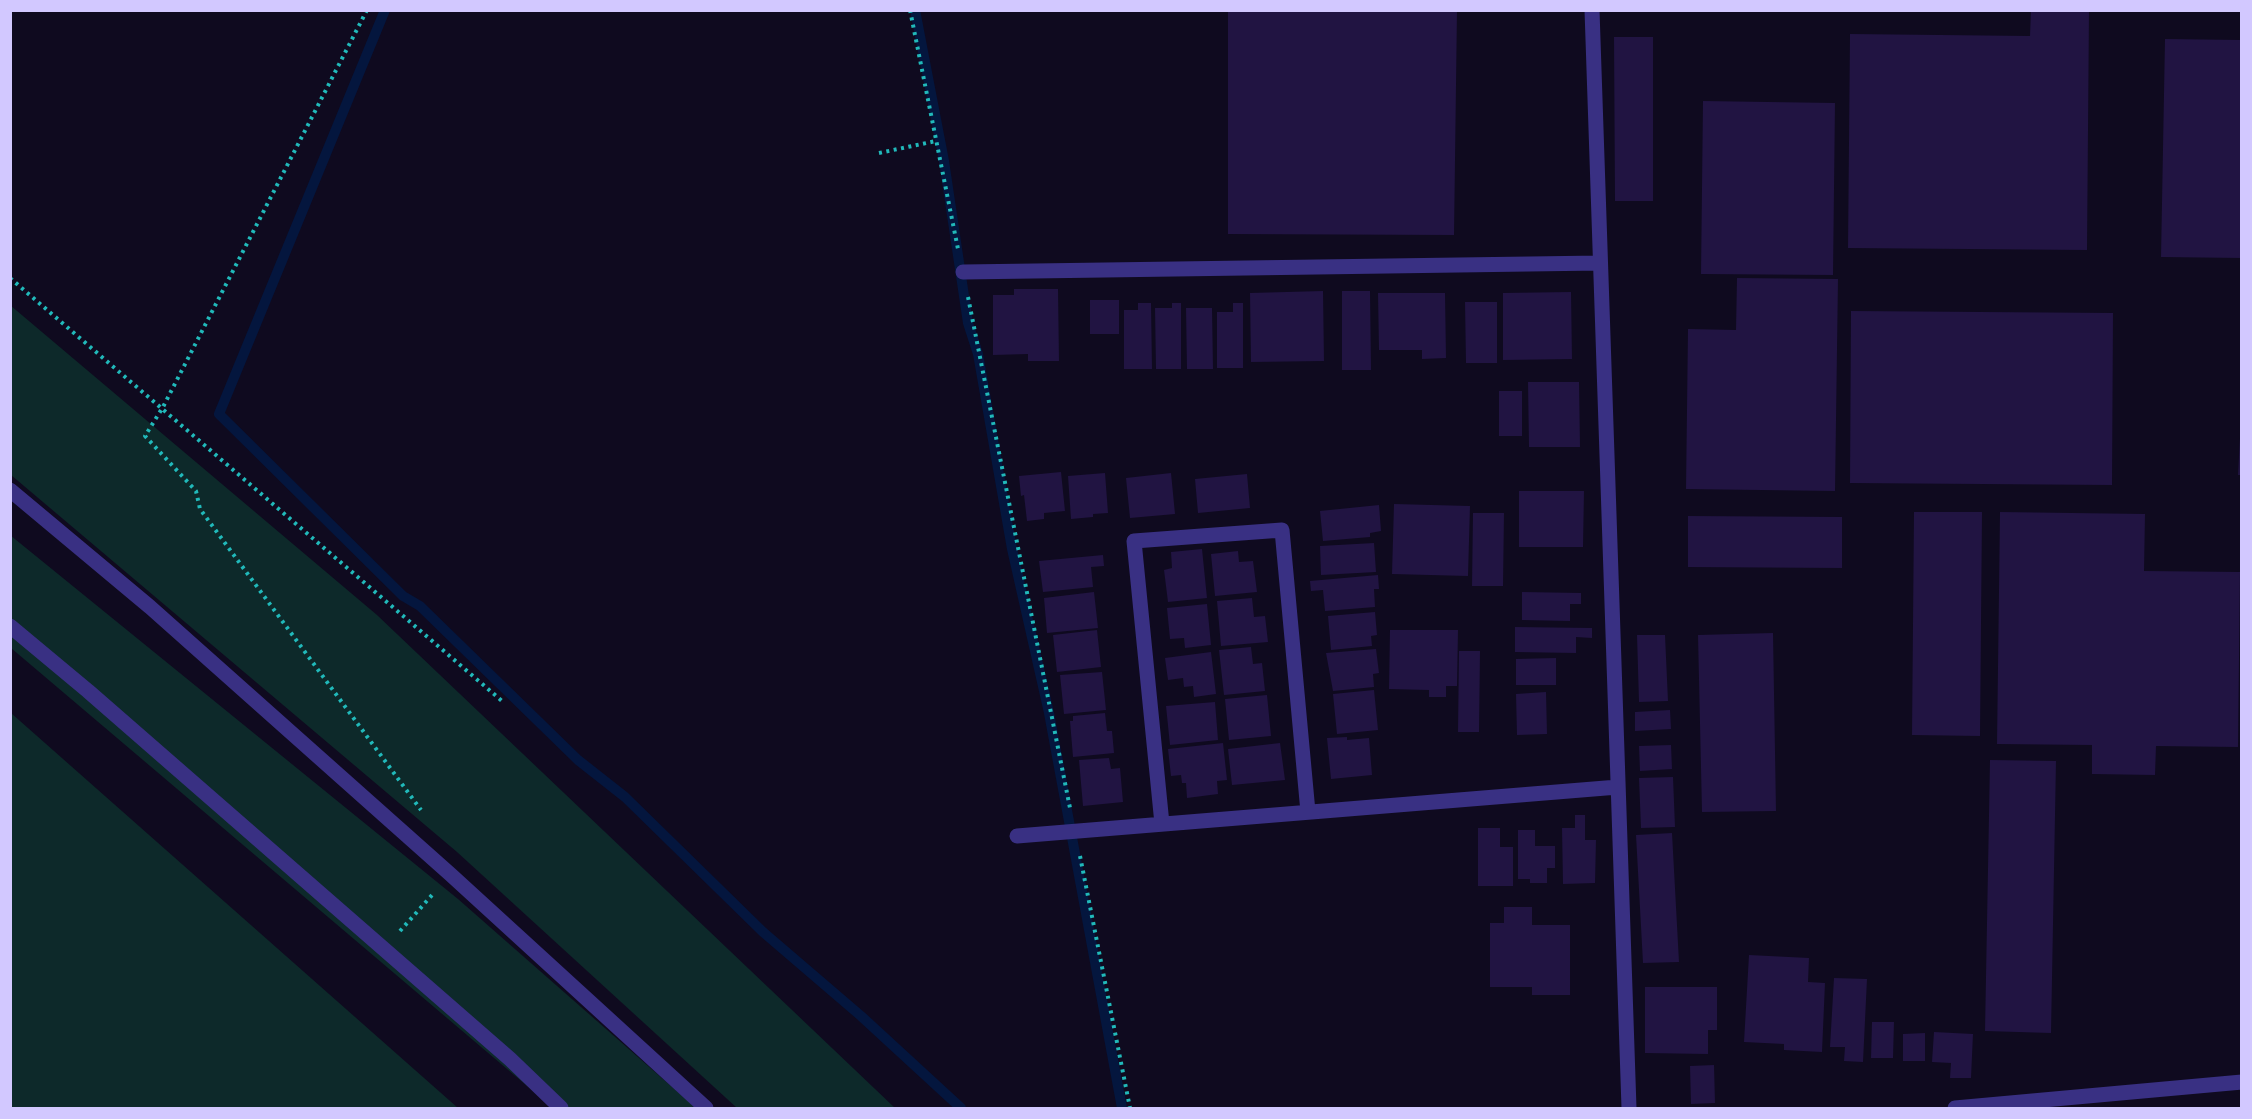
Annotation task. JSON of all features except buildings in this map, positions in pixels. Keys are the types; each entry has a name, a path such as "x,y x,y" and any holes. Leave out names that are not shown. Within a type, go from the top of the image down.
{"street":[{"path":"1592,10 1629,1108"},
{"path":"963,272 1600,263"},
{"path":"10,490 150,607 450,874 706,1108"},
{"path":"1162,824 1134,541 1282,530 1308,812"},
{"path":"10,626 88,691 510,1059 561,1108"},
{"path":"1017,836 1618,787"},
{"path":"1955,1108 2241,1082"}],"path":[{"path":"367,10 163,407 145,436 195,491 200,509 424,814"},
{"path":"910,10 1130,1108"},
{"path":"879,153 936,141"},
{"path":"10,278 163,407 502,701"},
{"path":"384,949 450,874"}],"green space":[{"path":"10,305 377,615 895,1108 737,1108 457,852 11,475"},
{"path":"10,535 458,899 696,1108 553,1108 11,648"},
{"path":"11,713 458,1108 11,1108"}],"waterway":[{"path":"385,10 219,414 403,596 420,606 578,760 625,797 763,932 861,1016 961,1108"},
{"path":"915,10 944,161 968,323 978,354 1012,549 1049,713 1122,1108"}]}
